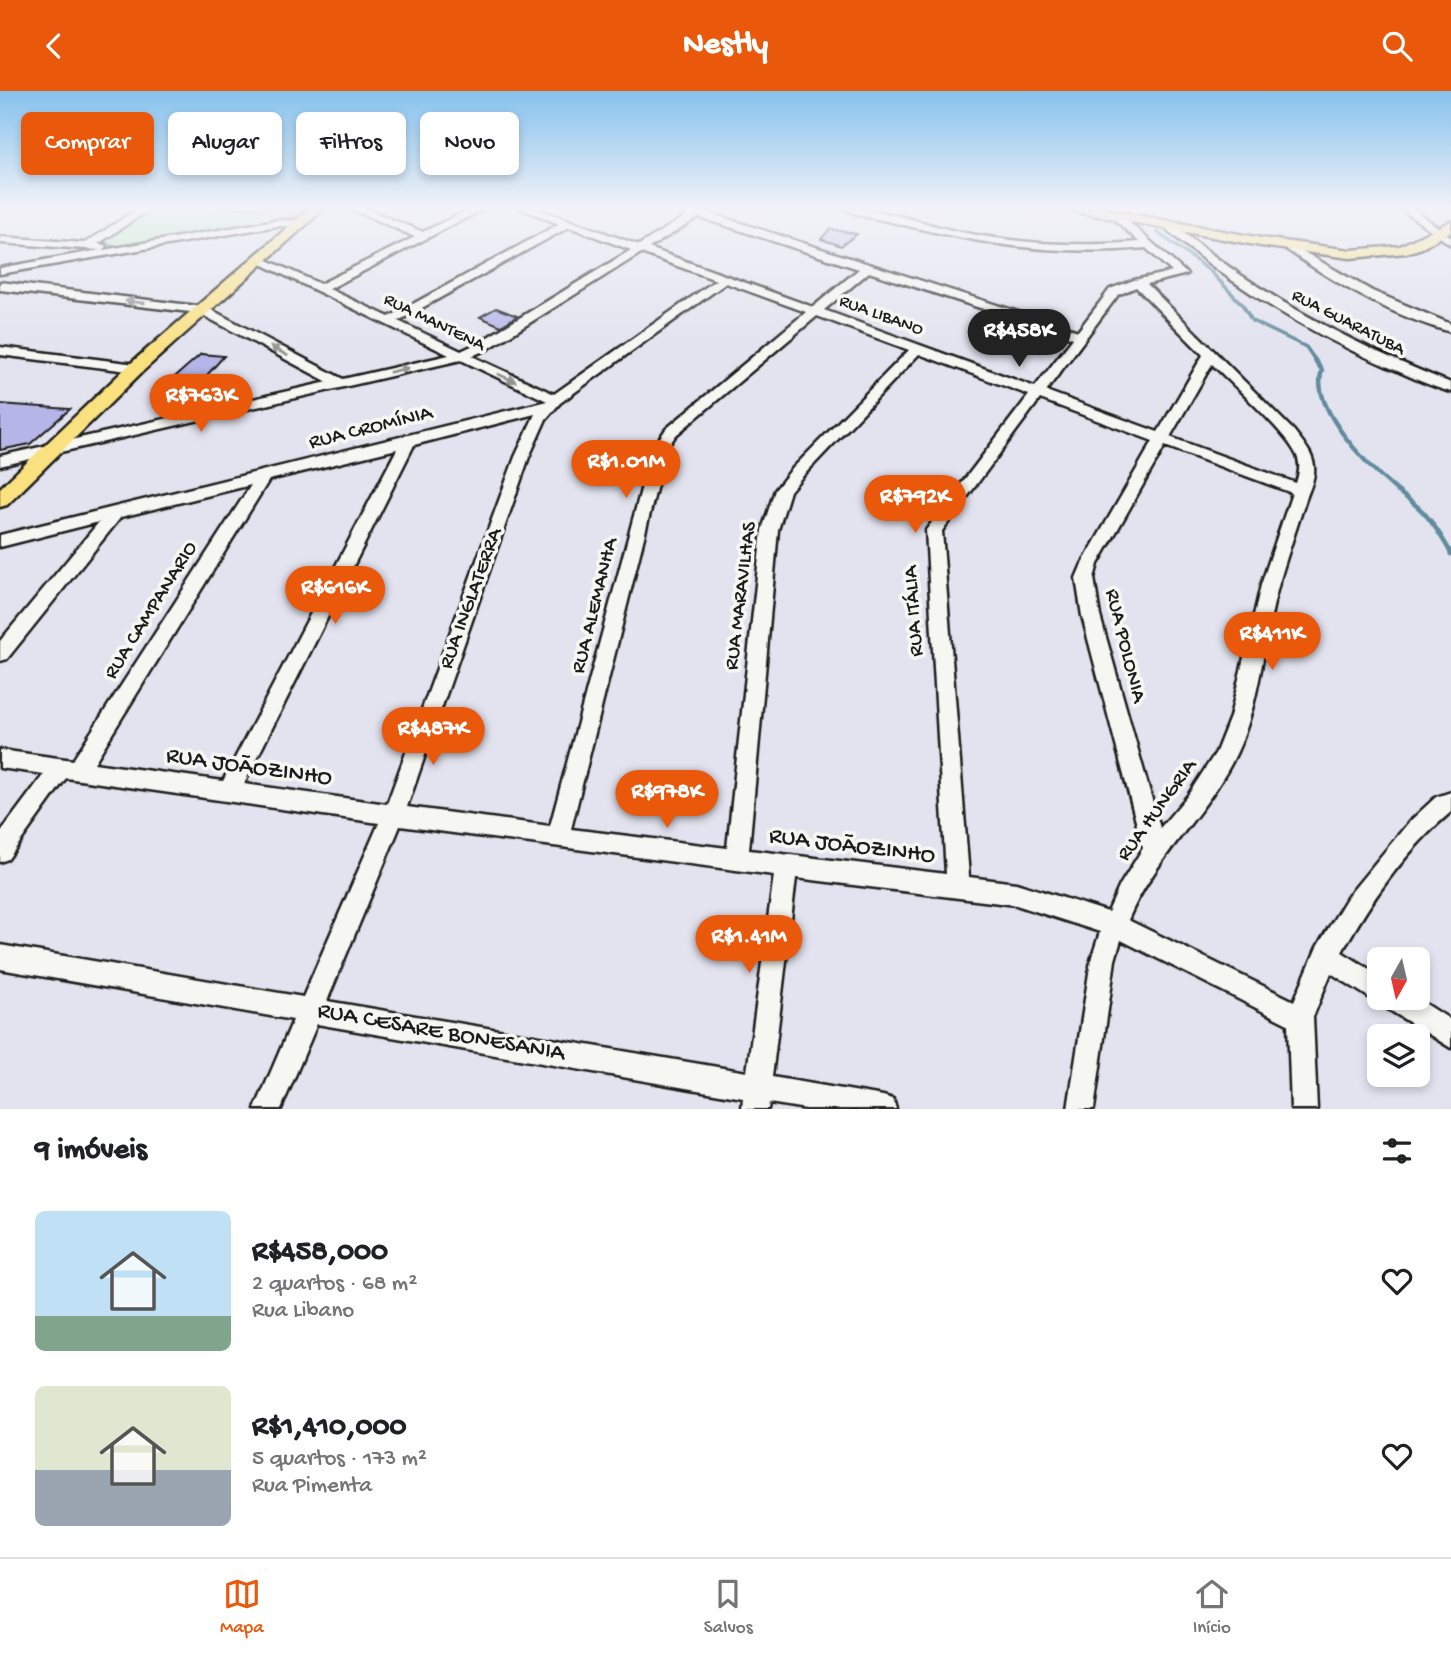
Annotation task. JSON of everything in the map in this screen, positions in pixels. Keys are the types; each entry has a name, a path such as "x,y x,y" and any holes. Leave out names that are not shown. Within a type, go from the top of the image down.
{"main road":[{"path":"0,501 136,368 263,256"}],"street":[{"path":"0,271 93,256"},
{"path":"319,289 385,256"},
{"path":"388,322 509,256"},
{"path":"0,461 458,357 483,346 630,256"},
{"name":"RUA LIBANO","path":"658,256 1303,491"},
{"path":"831,256 1082,337"},
{"path":"1138,282 1181,273 1160,256"},
{"name":"RUA GUARATUBA","path":"1206,256 1243,285 1318,331 1451,389"},
{"path":"1302,256 1378,300 1451,328"},
{"name":"RUA MANTENA","path":"258,260 552,404"},
{"name":"RUA ALEMANHA","path":"558,838 659,449 671,432 867,268"},
{"name":"RUA INGLATERRA","path":"268,1109 393,815 532,432 552,404 723,280"},
{"name":"RUA ITÁLIA","path":"958,886 934,530 1114,292 1138,282"},
{"name":"RUA HUNGRIA","path":"1081,1109 1103,960 1114,925 1128,893 1155,850 1196,802 1224,757 1240,717 1270,585 1303,491 1307,472 1306,456 1289,434 1138,282"},
{"path":"0,286 202,310 340,383"},
{"name":"RUA MARAVILHAS","path":"737,860 770,530 778,502 796,474 917,349"},
{"path":"0,351 136,368"},
{"name":"RUA POLONIA","path":"1155,850 1091,616 1085,578 1102,541 1210,355"},
{"name":"RUA CROMÍNIA","path":"0,541 552,404"},
{"path":"228,793 408,441"},
{"path":"0,461 34,469"},
{"name":"RUA CAMPANARIO","path":"0,851 70,769 264,477"},
{"path":"0,654 115,514"},
{"name":"RUA JOÃOZINHO","path":"0,759 558,838 958,886 1049,901 1114,925 1300,1017"},
{"path":"1304,1109 1300,1017 1326,956 1356,904 1382,871 1416,829 1451,801"},
{"path":"757,1099 786,867"},
{"path":"1326,956 1367,982"},
{"name":"RUA CESARE BONESANIA","path":"0,957 310,1010 757,1099 883,1109"},
{"path":"1412,1010 1451,1035"}],"building":[{"path":"496,308 517,316 501,326 480,317"},
{"path":"201,354 224,356 185,400 152,397"},
{"path":"0,404 70,409 30,444 0,450"}],"waterway":[{"path":"1189,256 1210,271 1242,304 1252,321 1306,347 1315,360"},
{"path":"1314,359 1322,370 1320,385 1324,401 1344,435 1384,479 1424,513 1450,552"}]}
